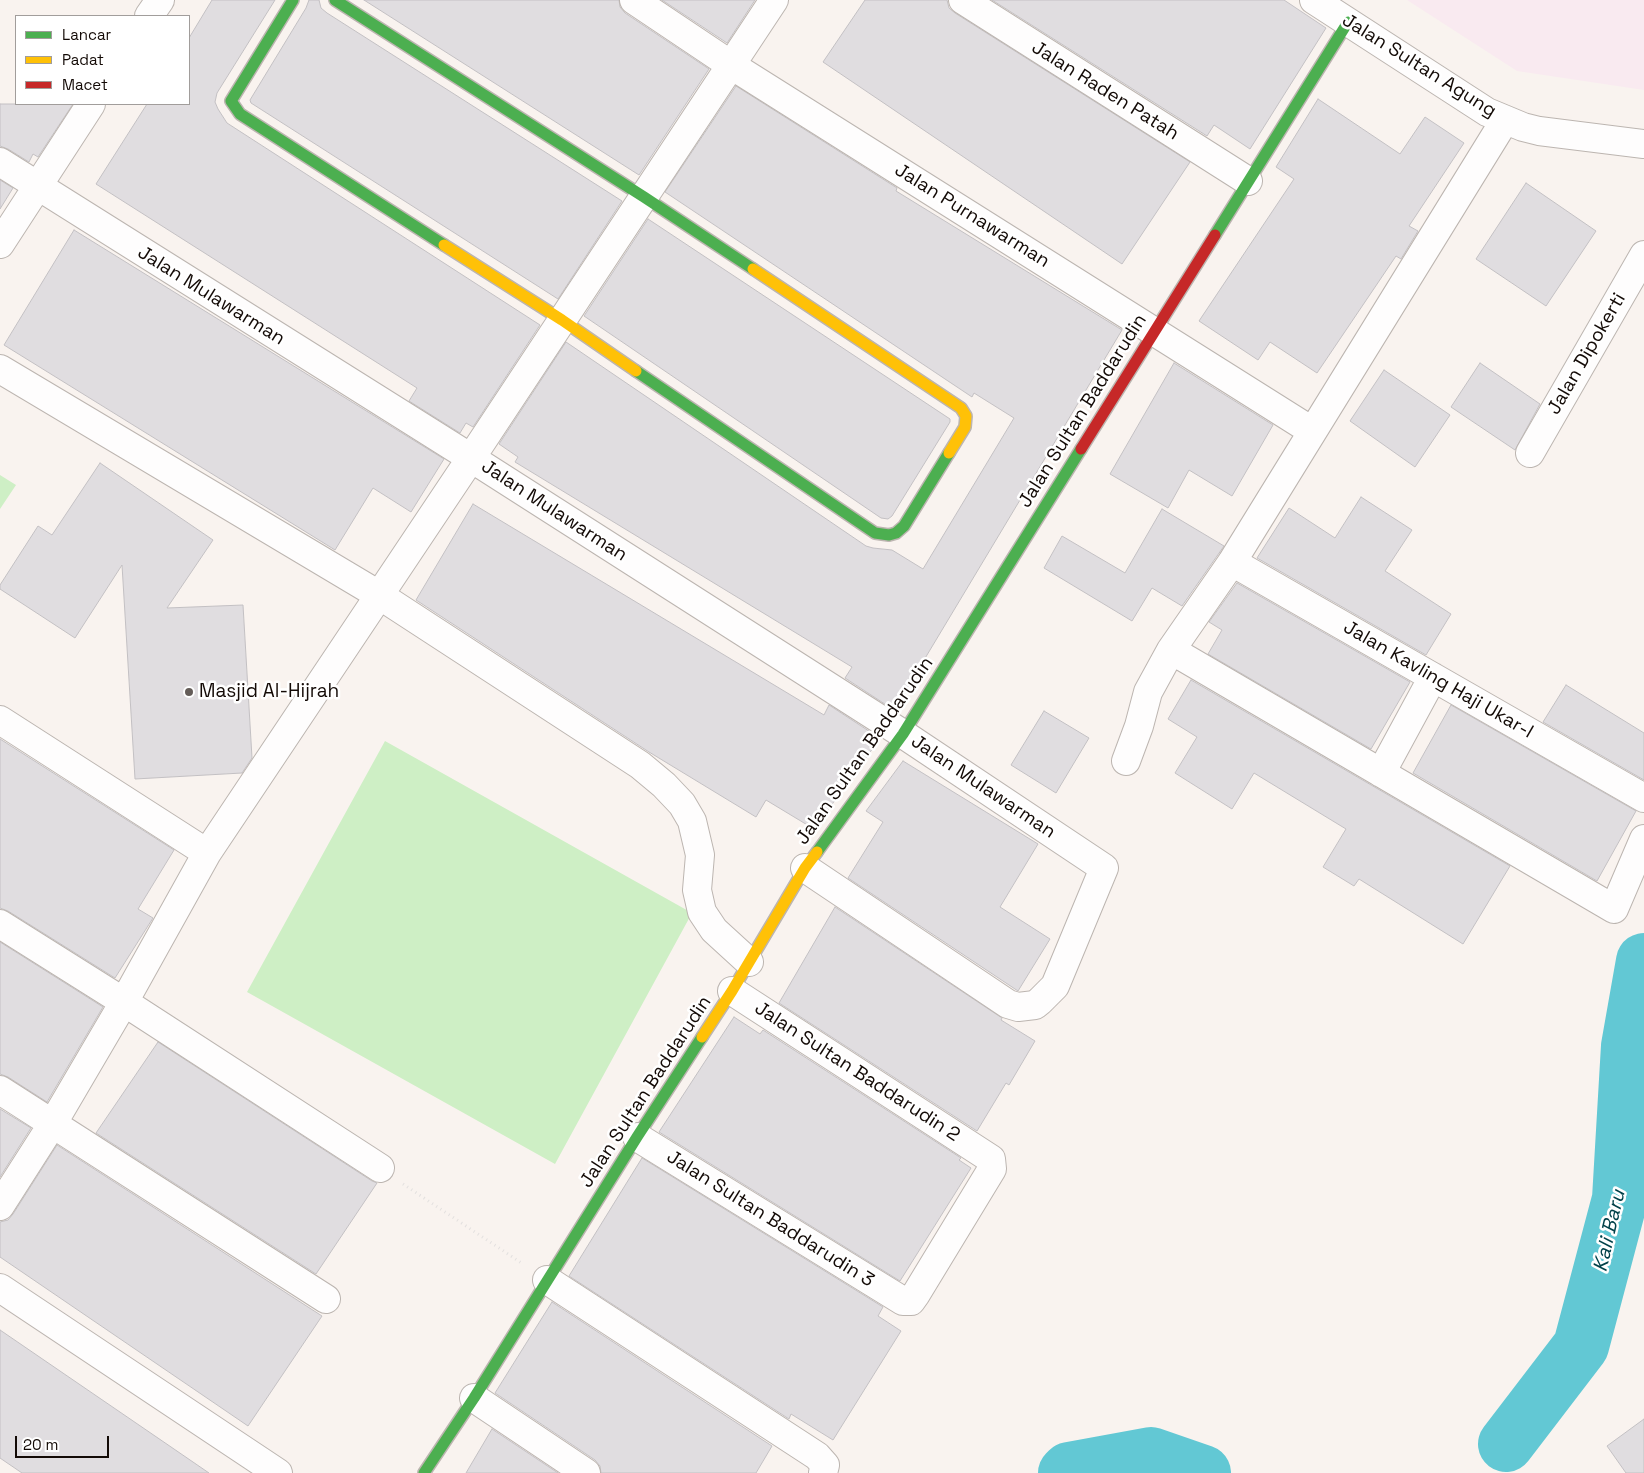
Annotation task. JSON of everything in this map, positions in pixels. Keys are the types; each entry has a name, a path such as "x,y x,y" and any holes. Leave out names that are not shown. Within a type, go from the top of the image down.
{"street":[{"path":"150,15 160,0"},
{"path":"293,0 231,101 240,114 562,320 874,533 889,535 896,533 904,526 966,427 966,416 962,408 644,197 335,0"},
{"name":"Jalan Purnawarman","path":"634,0 732,65 1312,431"},
{"path":"0,1206 53,1123 124,1002 206,853 471,458 774,0"},
{"name":"Jalan Raden Patah","path":"963,0 1248,181"},
{"name":"Jalan Sultan Agung","path":"1314,0 1476,105 1505,120 1539,131 1644,144"},
{"name":"Jalan Sultan Baddarudin","path":"424,1473 474,1398 547,1280 732,991 805,868 903,734 1348,22"},
{"path":"0,244 91,105"},
{"path":"1126,761 1139,726 1148,692 1171,650 1232,562 1505,120"},
{"name":"Jalan Mulawarman","path":"0,162 471,458 903,734 1104,868 1055,986 1035,1005 1018,1007 1008,1004 805,868"},
{"name":"Jalan Dipokerti","path":"1530,453 1644,255"},
{"path":"0,369 379,595 640,765 664,785 682,804 692,821 700,855 697,890 702,912 714,930 749,962"},
{"name":"Jalan Kavling Haji Ukar-I","path":"1232,562 1644,798"},
{"path":"1171,650 1614,909 1644,839"},
{"path":"1381,773 1433,677"},
{"path":"0,720 206,853"},
{"path":"0,924 380,1168"},
{"name":"Jalan Sultan Baddarudin 2","path":"732,991 991,1159 992,1169 916,1294 911,1301 903,1301"},
{"path":"0,1090 326,1299"},
{"name":"Jalan Sultan Baddarudin 3","path":"638,1137 903,1301"},
{"path":"547,1280 817,1456 825,1465 823,1473"},
{"path":"0,1288 278,1473"},
{"path":"474,1398 586,1473"}],"path":[{"path":"380,1168 547,1280"}],"shaded area":[{"path":"1407,0 1644,0 1644,90 1517,71"}],"green space":[{"path":"0,475 16,485 0,509"},
{"path":"385,741 692,913 555,1164 247,992"}],"building":[{"path":"212,0 275,0 217,93 215,102 227,123 540,325 473,427 466,423 460,433 409,401 417,388 96,184 146,105 190,105 190,36"},
{"path":"309,0 319,0 321,8 327,13 622,201 558,299 251,103 250,100"},
{"path":"364,0 619,0 620,7 625,13 709,69 639,175"},
{"path":"662,0 755,0 727,43"},
{"path":"865,0 947,0 949,8 955,13 1190,162 1122,264 823,62"},
{"path":"992,0 1284,0 1326,28 1250,149 1214,125 1207,136"},
{"path":"736,86 897,188 896,191 1122,330 894,710 845,678 852,667 515,462 518,457 499,444 566,342 866,546 892,550 923,569 1014,418 974,393 972,397 665,192"},
{"path":"1318,99 1400,154 1425,117 1464,143 1409,226 1418,231 1401,259 1396,256 1317,373 1270,342 1258,360 1199,321 1294,179 1276,167"},
{"path":"0,104 72,105 38,157 33,154 29,162 0,146"},
{"path":"0,180 13,188 0,209"},
{"path":"1526,183 1596,231 1546,306 1476,259"},
{"path":"648,219 950,419 950,422 892,516 888,519 881,518 584,316"},
{"path":"74,230 444,459 411,512 373,488 335,550 4,345"},
{"path":"1174,363 1273,425 1232,496 1189,470 1168,508 1110,474"},
{"path":"1480,363 1540,404 1515,450 1451,407"},
{"path":"1384,370 1450,415 1415,467 1350,421"},
{"path":"100,463 213,540 167,608 243,605 252,758 242,773 135,779 122,565 75,638 0,589 0,585 38,526 52,535"},
{"path":"1361,497 1412,530 1385,571 1451,614 1426,655 1257,558 1289,508 1335,538"},
{"path":"473,504 824,715 829,705 878,737 874,743 876,744 814,829 766,800 756,817 649,752 416,600"},
{"path":"1162,509 1224,546 1182,606 1152,588 1132,621 1044,568 1062,536 1125,573"},
{"path":"1237,583 1410,682 1371,749 1208,654 1222,630 1209,622"},
{"path":"1191,680 1510,866 1463,944 1359,879 1354,886 1323,867 1346,829 1254,773 1232,809 1175,773 1197,737 1168,719"},
{"path":"1566,685 1644,733 1644,780 1543,722"},
{"path":"1451,705 1636,811 1597,881 1413,773"},
{"path":"1044,711 1089,738 1056,793 1011,765"},
{"path":"0,739 174,850 138,909 153,918 115,978 8,911 0,908"},
{"path":"903,761 1038,844 1000,907 1050,939 1018,991 848,878 883,822 866,811"},
{"path":"835,907 1035,1041 1009,1085 1006,1083 977,1131 779,1003"},
{"path":"0,942 103,1007 47,1102 8,1077 0,1074"},
{"path":"734,1017 760,1034 763,1030 961,1158 959,1160 971,1168 900,1281 659,1132"},
{"path":"158,1042 377,1183 316,1274 96,1133"},
{"path":"0,1109 31,1128 0,1177"},
{"path":"57,1145 322,1316 248,1426 0,1257 0,1222 8,1220 13,1214"},
{"path":"642,1158 883,1307 878,1316 901,1331 833,1440 791,1414 789,1419 569,1276"},
{"path":"552,1302 772,1446 756,1473 601,1473 600,1466 595,1460 495,1393"},
{"path":"0,1330 209,1473 22,1473 0,1458"},
{"path":"1644,1419 1644,1473 1626,1473 1607,1446"},
{"path":"492,1429 558,1473 466,1473"}],"waterway":[{"name":"Kali Baru","path":"1506,1444 1581,1346 1620,1199 1629,1046 1644,961"},
{"name":"Kali Baru","path":"1066,1473 1069,1470 1151,1455 1203,1473"}],"traffic: fast":[{"path":"293,0 231,101 240,114 444,245"},
{"path":"335,0 644,197 753,269"},
{"path":"1215,235 1348,22"},
{"path":"636,371 875,533 889,535 896,533 904,526 949,453"},
{"path":"817,852 903,734 1081,449"},
{"path":"424,1473 474,1398 637,1137 702,1037"}],"traffic: slow":[{"path":"444,245 562,320 636,371"},
{"path":"753,269 961,408 966,416 965,427 949,453"},
{"path":"702,1037 732,991 805,868 817,852"}],"traffic: jam":[{"path":"1081,449 1215,235"}],"place":[{"name":"Masjid Al-Hijrah","path":"189,692"}]}
